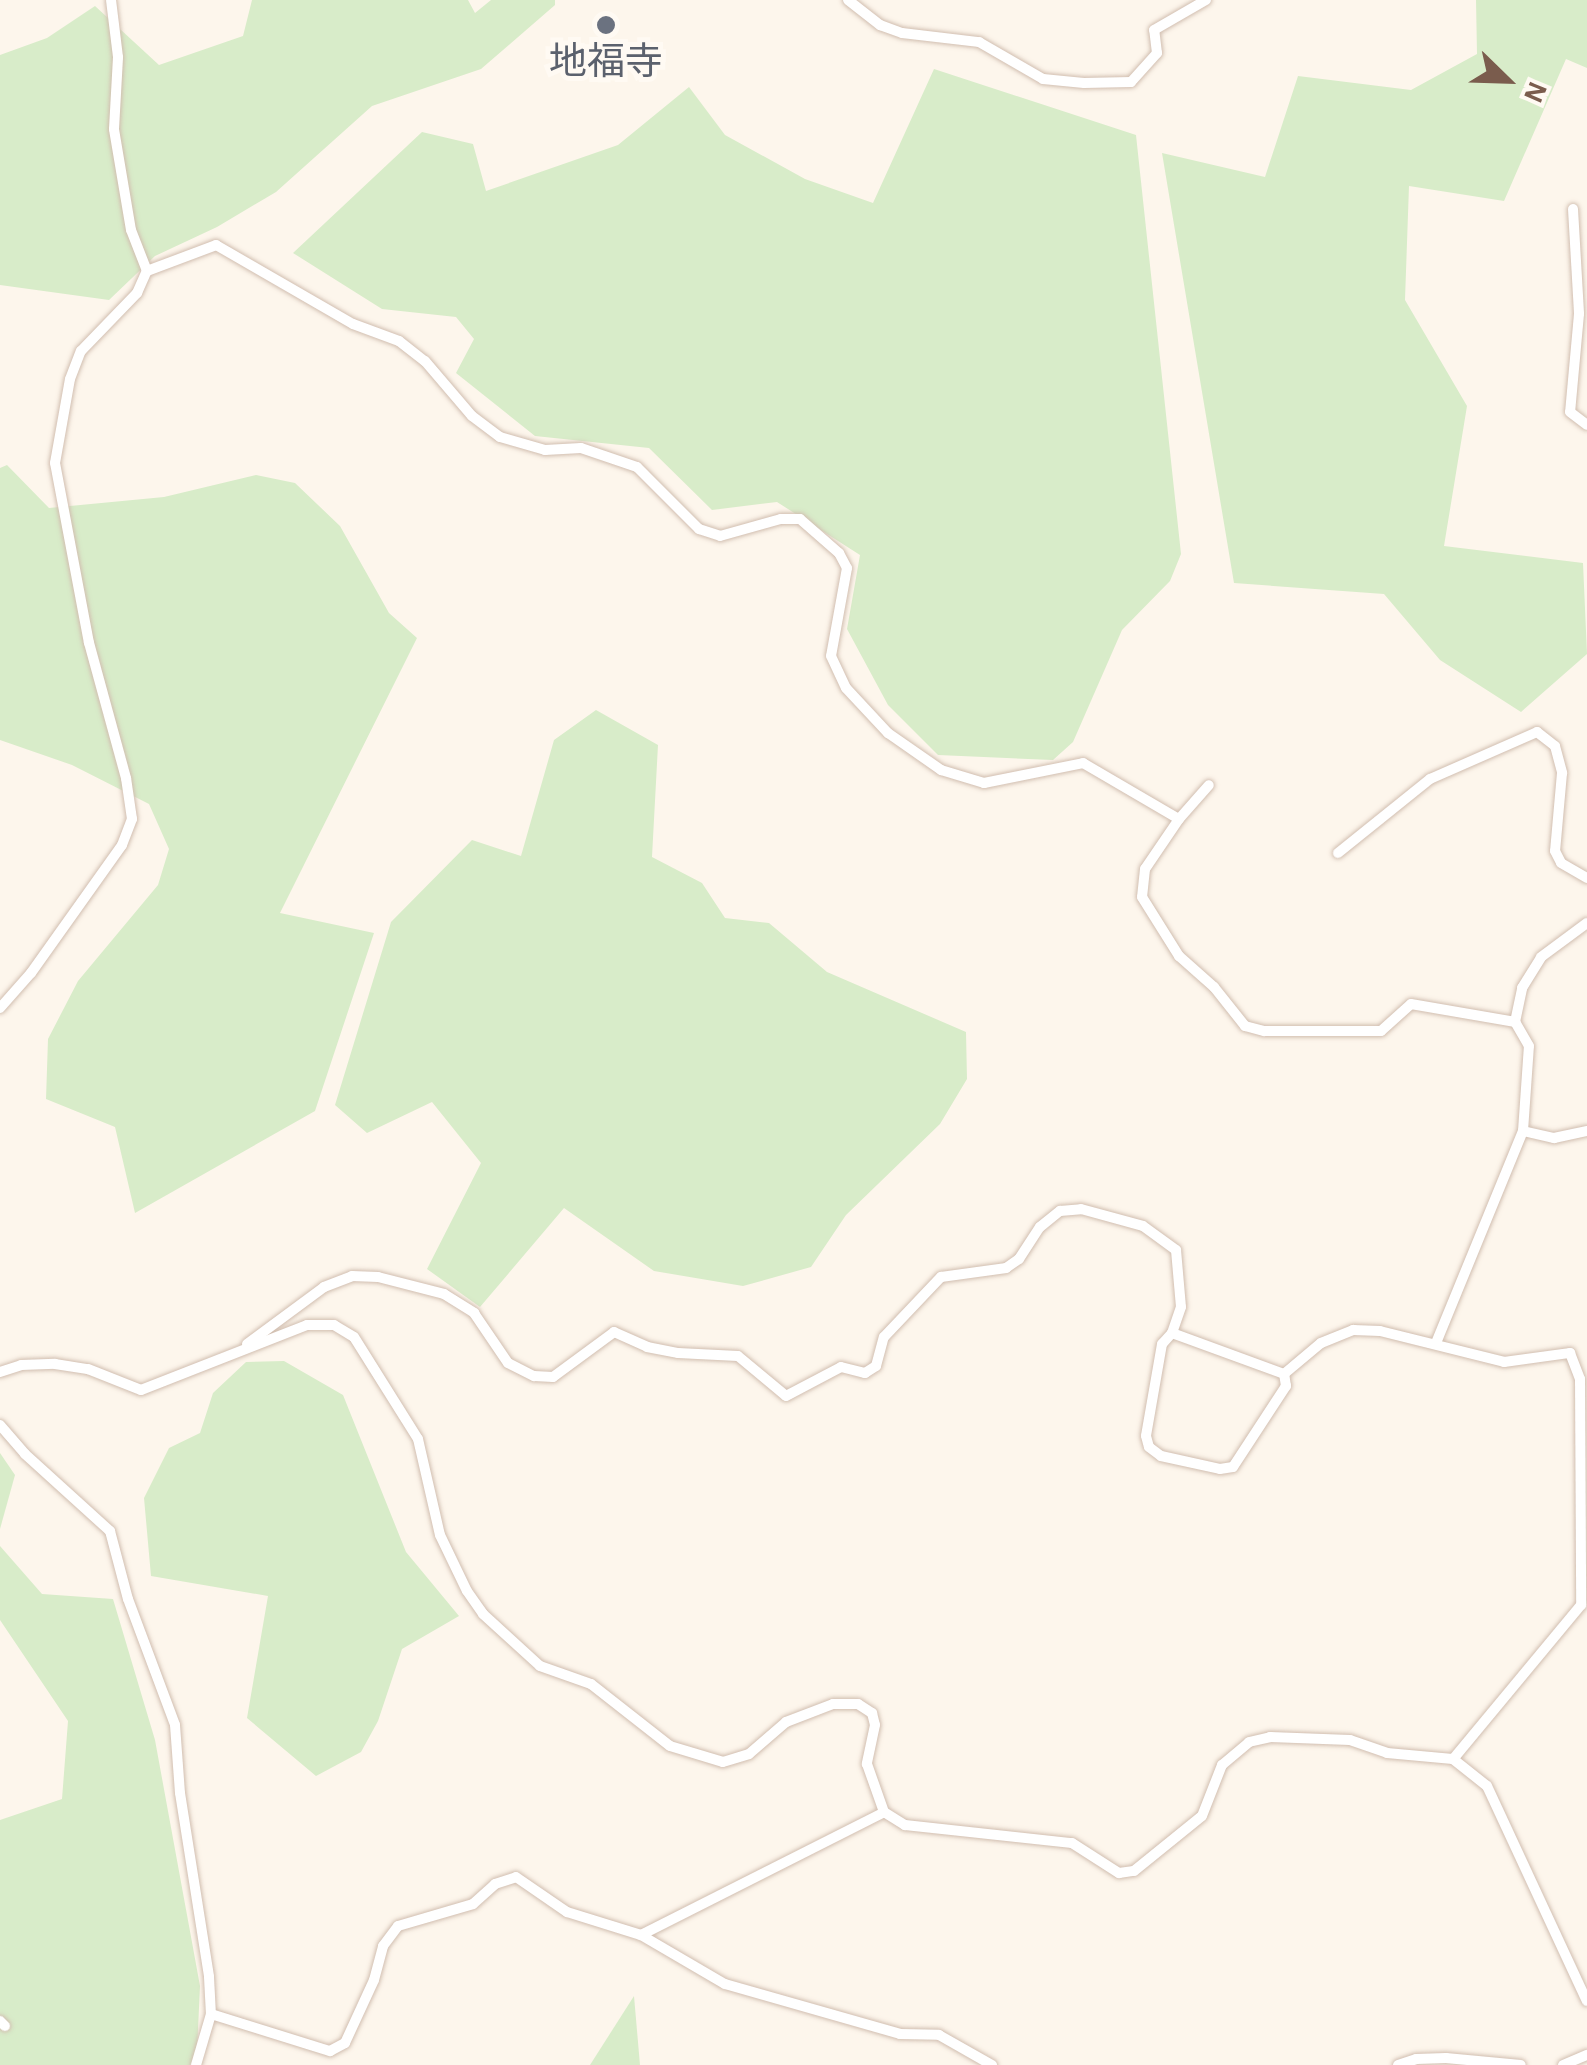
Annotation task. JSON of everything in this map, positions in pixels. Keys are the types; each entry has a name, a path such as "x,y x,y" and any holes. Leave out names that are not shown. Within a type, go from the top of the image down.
{"street":[{"path":"110,0 118,57 114,129 131,230 147,271"},
{"path":"848,0 880,25 902,33 979,42 1043,79 1084,83 1131,82 1157,53 1154,30 1206,0"},
{"path":"1573,209 1579,314 1570,412 1587,425"},
{"path":"0,1008 31,973 122,845 132,819 126,778 88,643 54,463 70,380 81,351 137,293 147,271 216,244 353,324 399,342 425,361 472,416 500,437 545,450 581,448 637,467 699,529 720,536 782,518 800,520 840,552 847,568 830,656 846,688 888,733 941,770 984,784 1083,763 1179,819"},
{"path":"1338,853 1430,779 1537,732 1555,746 1562,773 1555,851 1561,863 1587,878"},
{"path":"1209,785 1145,868 1142,897 1178,956 1214,987 1245,1026 1264,1031 1381,1031 1411,1004 1515,1022"},
{"path":"1436,1343 1523,1131 1529,1046 1515,1022 1522,988 1541,957 1587,923"},
{"path":"1523,1131 1554,1138 1587,1131"},
{"path":"239,1350 324,1288 352,1276 378,1276 444,1294 474,1313 508,1363 534,1376 554,1376 614,1332 647,1347 678,1353 738,1356 786,1396 842,1367 865,1373 876,1366 884,1337 940,1276 1006,1268 1060,1211 1081,1209 1143,1226 1176,1250 1181,1307 1172,1333 1162,1344 1146,1436 1149,1447 1161,1456 1233,1467 1286,1386 1284,1374"},
{"path":"0,1372 21,1365 55,1364 88,1370 141,1390 307,1325 334,1325 354,1337 418,1439 434,1495 440,1536 467,1591 483,1614 540,1666 591,1684 670,1746 724,1762 750,1754 786,1722 833,1704 858,1704 872,1713 875,1725 866,1764 884,1812 905,1825 1072,1843 1119,1873 1134,1871 1202,1816 1222,1765 1249,1742 1270,1737 1350,1740 1387,1752 1454,1759 1487,1786 1587,2002"},
{"path":"1284,1374 1321,1342 1353,1330 1380,1331 1504,1362 1570,1353 1580,1379 1581,1604 1454,1759"},
{"path":"1172,1333 1284,1374"},
{"path":"0,1425 37,1466 102,1521 117,1547 128,1600 177,1737 192,1880 206,1940 211,2014 196,2065"},
{"path":"641,1935 884,1812"},
{"path":"211,2014 330,2051 344,2043 374,1980 383,1946 398,1926 473,1904 494,1884 516,1877 567,1912 641,1935 726,1984 900,2034 939,2034 992,2065"},
{"path":"1563,2065 1587,2054"},
{"path":"1398,2065 1416,2058 1446,2058 1521,2065"}],"green space":[{"path":"252,0 468,0 475,13 491,0 555,0 555,5 481,69 372,106 276,192 217,227 155,256 109,300 0,285 0,55 47,38 95,6 159,65 243,36"},
{"path":"1476,0 1587,0 1587,68 1566,59 1504,201 1409,186 1405,300 1467,406 1444,546 1583,563 1587,654 1521,712 1440,660 1384,594 1234,583 1162,153 1265,177 1298,76 1411,90 1477,54"},
{"path":"934,69 1136,135 1181,554 1170,581 1122,630 1073,742 1053,760 938,755 888,705 847,629 860,555 777,502 712,510 649,448 535,436 456,373 474,339 456,317 382,309 293,253 422,132 473,144 486,191 618,145 689,87 725,135 805,179 873,203"},
{"path":"7,465 49,508 164,497 256,475 295,483 340,526 389,613 417,638 280,913 374,933 315,1111 135,1213 115,1127 46,1099 48,1039 78,981 158,885 169,849 149,804 72,765 0,740 0,468"},
{"path":"596,710 658,745 652,857 702,883 725,918 769,923 827,972 966,1032 967,1079 940,1124 846,1215 811,1267 743,1286 654,1271 564,1208 480,1307 427,1269 481,1163 432,1102 367,1133 335,1105 391,922 472,840 521,856 554,740"},
{"path":"284,1361 343,1395 406,1552 459,1616 402,1649 378,1721 361,1752 316,1776 247,1718 268,1596 151,1576 144,1498 169,1448 200,1433 213,1393 246,1362"},
{"path":"0,1453 15,1475 0,1529"},
{"path":"0,1546 42,1594 113,1599 155,1740 200,1986 197,2051 190,2065 0,2065 0,1820 62,1799 68,1721 0,1620"},
{"path":"634,1996 640,2065 590,2065"}],"place":[{"name":"地福寺","path":"606,25"}]}
